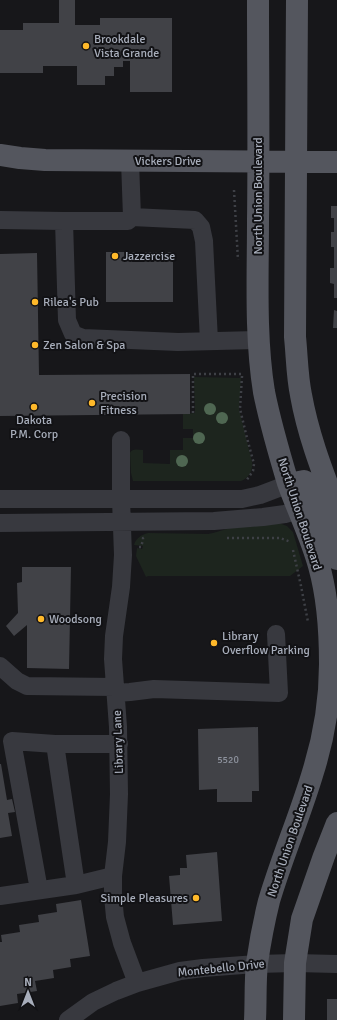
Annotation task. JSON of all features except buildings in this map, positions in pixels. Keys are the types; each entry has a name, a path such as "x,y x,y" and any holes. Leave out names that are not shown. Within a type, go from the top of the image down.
{"main road":[{"name":"North Union Boulevard","path":"255,1020 257,964 269,902 313,773 322,738 329,700 330,667 329,625 319,567 289,484 271,422 264,390 260,356 258,304 258,0"},
{"path":"296,0 295,337 301,396 310,433 323,474 336,505"},
{"name":"Vickers Drive","path":"0,155 45,160 337,162"},
{"path":"289,484 304,481 313,487 330,534 337,559"},
{"path":"294,1020 295,963 302,919 337,823"}],"street":[{"path":"130,161 132,217"},
{"path":"0,220 128,221 132,217 194,220 200,226 204,241 209,341"},
{"path":"64,221 67,320 73,334 83,338 178,342 259,340"},
{"name":"Library Lane","path":"121,440 123,555 121,587 114,636 113,659 118,744 119,794 113,896 115,917 122,943 137,983"},
{"path":"0,499 242,499 260,495 289,484"},
{"path":"0,523 214,521 264,517 299,510"},
{"path":"0,666 17,681 27,686 130,692 154,689 279,693 276,634"},
{"path":"39,890 12,741 55,744 118,744"},
{"path":"55,744 76,885"},
{"path":"0,896 76,885 113,876"},
{"name":"Montebello Drive","path":"68,1020 93,1002 116,991 137,983 180,971 257,964 337,964"}],"path":[{"path":"234,190 238,261"},
{"path":"242,367 240,409 254,464 254,471 244,482"},
{"path":"193,413 193,374 242,374"},
{"path":"135,547 141,547 143,538 150,538"},
{"path":"225,538 280,538 291,541 308,622"}],"shaded area":[{"path":"194,377 241,378 239,409 252,462 250,473 241,481 133,481 130,453 132,450 143,450 143,463 170,464 170,450 183,450 183,438 193,438 193,429 183,429 183,414 195,413"},
{"path":"279,523 287,526 293,532 303,566 290,576 146,577 136,556 137,548 142,549 143,546 134,545 136,540 148,533 208,534 230,528"}],"place":[{"name":"Brookdale Vista Grande","path":"86,46"},
{"name":"Jazzercise","path":"115,256"},
{"name":"Rilea's Pub","path":"35,302"},
{"name":"Zen Salon & Spa","path":"35,345"},
{"name":"Precision Fitness","path":"92,403"},
{"name":"Dakota P.M. Corp","path":"34,407"},
{"name":"Woodsong","path":"41,619"},
{"name":"Library Overflow Parking","path":"214,643"},
{"name":"Simple Pleasures","path":"196,898"}]}
